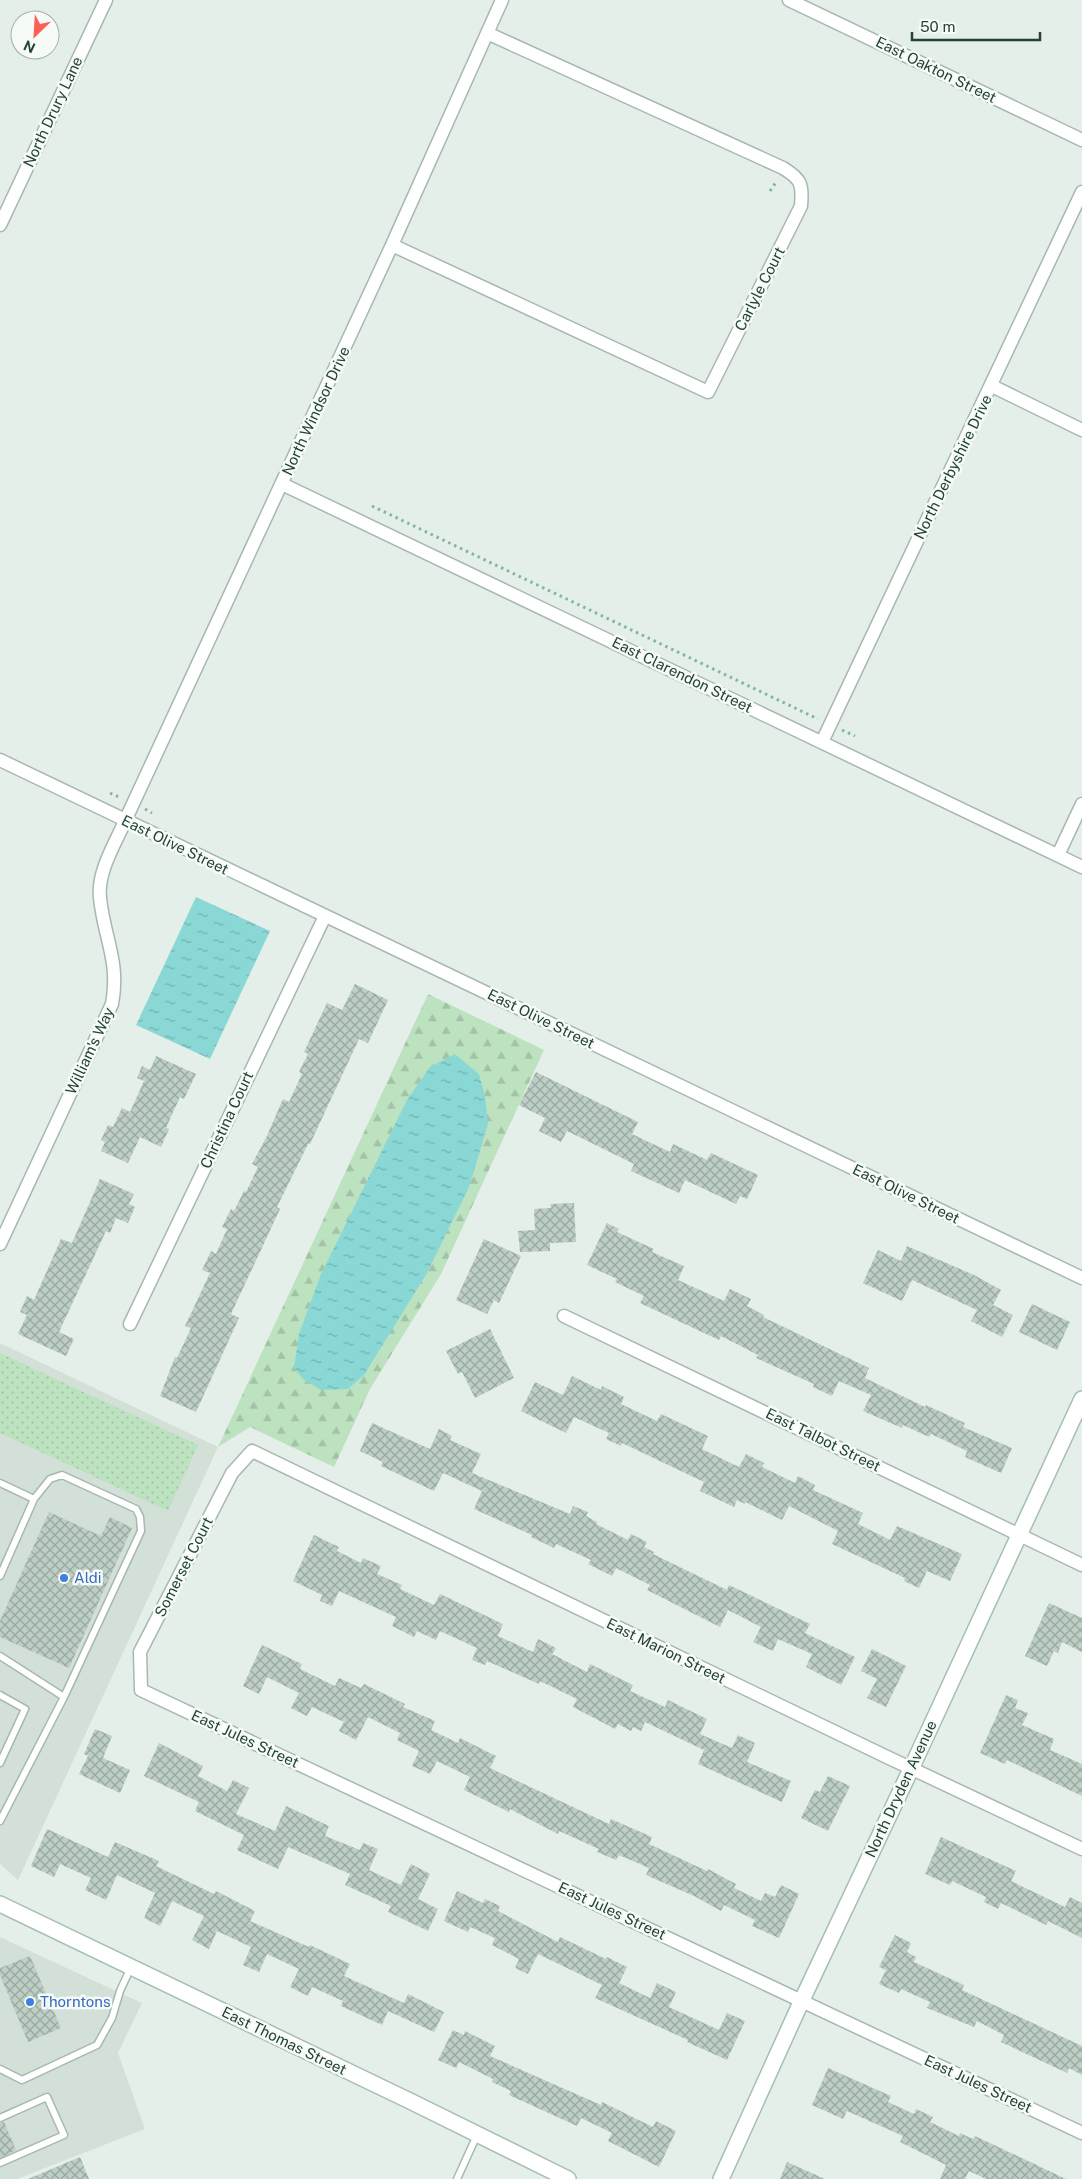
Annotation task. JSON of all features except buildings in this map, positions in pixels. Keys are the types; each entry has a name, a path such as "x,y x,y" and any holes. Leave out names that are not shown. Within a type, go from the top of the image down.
{"street":[{"name":"North Drury Lane","path":"0,225 106,0"},
{"name":"North Windsor Drive","path":"125,821 392,245 502,0"},
{"name":"East Oakton Street","path":"789,0 1082,140"},
{"name":"Carlyle Court","path":"392,245 708,392 801,206 801,184 795,175 487,33"},
{"name":"North Derbyshire Drive","path":"822,742 992,386 1082,192"},
{"path":"992,386 1082,430"},
{"name":"East Clarendon Street","path":"282,484 1082,867"},
{"name":"East Olive Street","path":"0,760 1082,1278"},
{"path":"1058,855 1082,804"},
{"name":"William's Way","path":"0,1244 112,1004 116,984 114,960 100,896 102,875 125,821"},
{"name":"Christina Court","path":"130,1324 325,916"},
{"name":"East Talbot Street","path":"564,1316 1082,1565"},
{"name":"North Dryden Avenue","path":"721,2179 802,2000 912,1769 1082,1399"},
{"name":"Somerset Court","path":"141,1690 140,1652 232,1473 252,1451"},
{"name":"East Marion Street","path":"252,1451 1082,1849"},
{"name":"East Jules Street","path":"141,1690 1082,2133"},
{"name":"East Thomas Street","path":"0,1904 568,2179"}],"lane":[{"path":"0,1576 34,1499 50,1479 62,1475 136,1509 140,1517 141,1531 64,1697 0,1820"},
{"path":"0,1484 34,1499"},
{"path":"0,1656 64,1697"},
{"path":"0,1696 25,1709 0,1763"},
{"path":"0,2068 22,2080 97,2045 112,2018 120,1991 131,1967"},
{"path":"0,2118 47,2098 64,2135 0,2163"},
{"path":"457,2179 478,2134"}],"path":[{"path":"372,506 855,736"}],"shaded area":[{"path":"0,1343 218,1447 18,1880 0,1864"},
{"path":"0,1937 142,2003 118,2053 145,2129 17,2179 0,2179"}],"green space":[{"path":"428,994 544,1050 441,1274 370,1389 334,1467 250,1427 218,1447"},
{"path":"0,1353 198,1445 168,1511 0,1433"}],"water":[{"path":"196,897 270,931 210,1059 136,1025"},
{"path":"455,1054 479,1074 485,1096 488,1124 469,1187 427,1273 364,1375 348,1389 321,1390 304,1380 294,1368 299,1334 321,1274 407,1100 430,1067"}],"place":[{"name":"Aldi","path":"64,1578"},
{"name":"Thorntons","path":"30,2002"}]}
